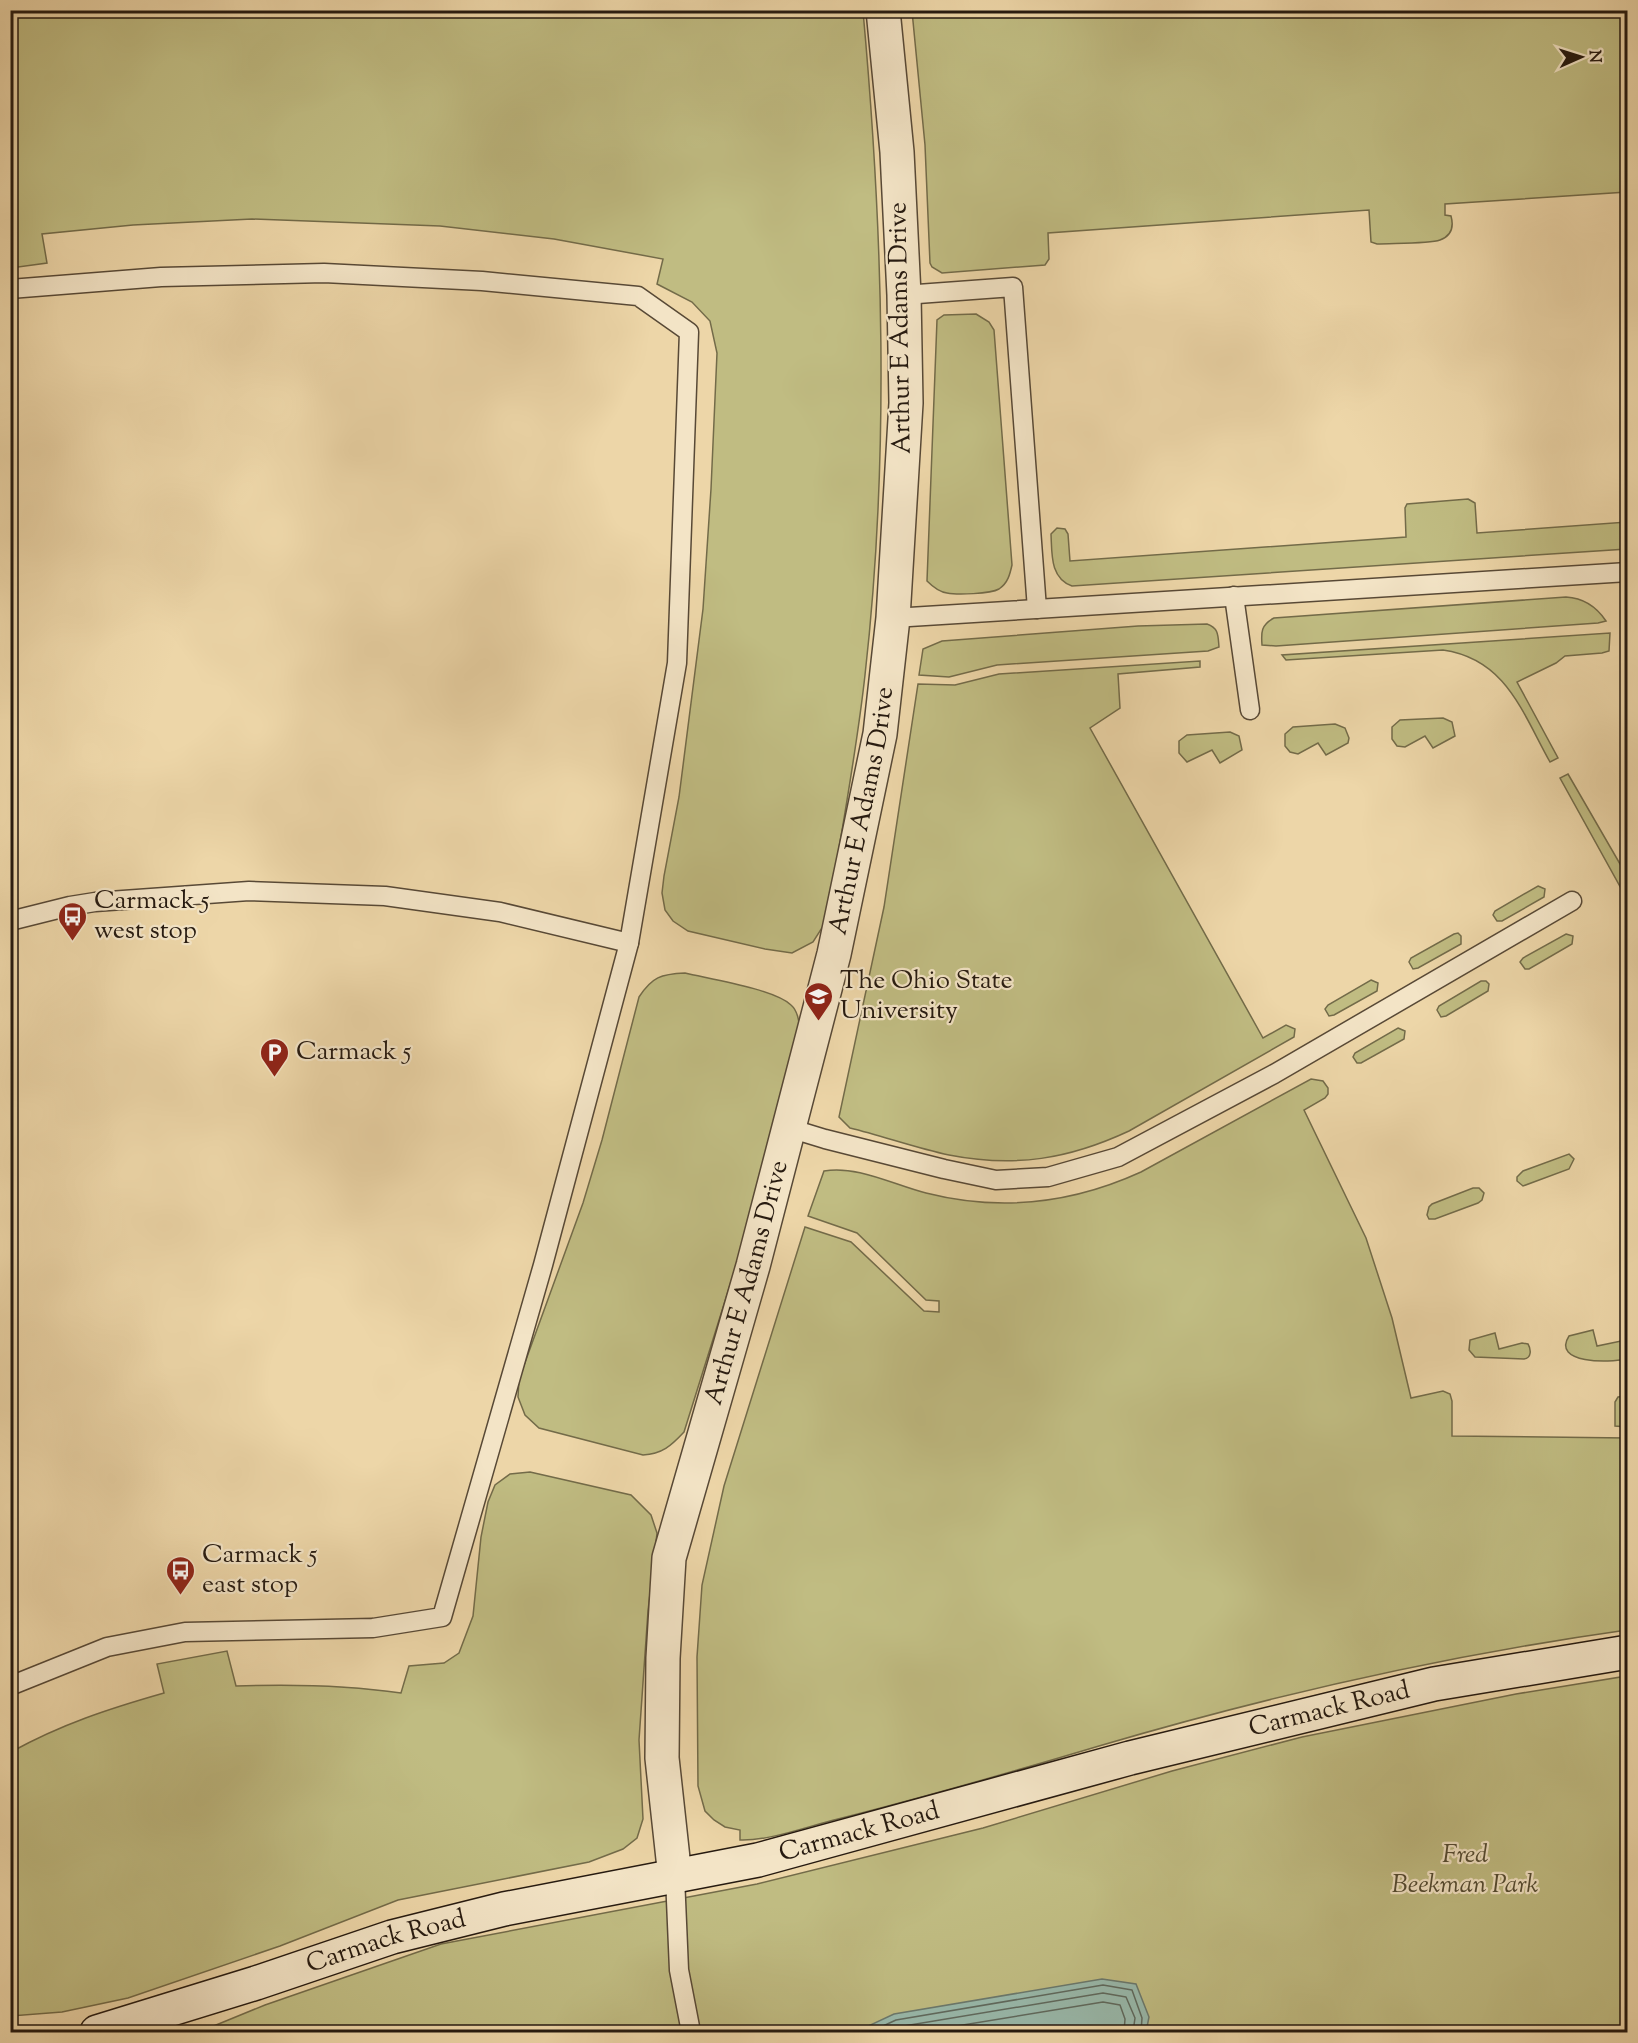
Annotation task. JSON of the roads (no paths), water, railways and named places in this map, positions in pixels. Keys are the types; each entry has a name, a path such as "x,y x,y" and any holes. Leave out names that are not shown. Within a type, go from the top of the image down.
{"street":[{"name":"Arthur E Adams Drive","path":"675,1876 662,1758 663,1658 669,1558 753,1266 834,954 880,734 893,618 906,403 904,296 897,152 883,10"},
{"name":"Carmack Road","path":"97,2032 256,1983 392,1937 504,1909 758,1860 1130,1758 1434,1684 1628,1652"}],"lane":[{"path":"10,289 161,277 324,273 482,281 638,296 689,332 677,663 629,943 545,1256 442,1617 373,1628 185,1632 107,1647 10,1686"},
{"path":"904,296 1012,287 1038,609"},
{"path":"893,618 1628,572"},
{"path":"1234,596 1250,710"},
{"path":"10,921 96,902 249,891 385,896 500,912 629,943"},
{"path":"789,1128 922,1164 996,1180 1048,1176 1118,1157 1274,1074 1572,901"},
{"path":"675,1876 680,1970 691,2032"}],"water":[{"path":"1102,1979 1136,1984 1149,2017 1146,2032 862,2032 866,2027 894,2014"}],"place":[{"name":"Carmack 5 west stop","path":"73,942"},
{"name":"The Ohio State University","path":"819,1022"},
{"name":"Carmack 5","path":"275,1078"},
{"name":"Carmack 5 east stop","path":"181,1596"}],"park label":[{"name":"Fred Beekman Park","path":"1465,1870"}]}
